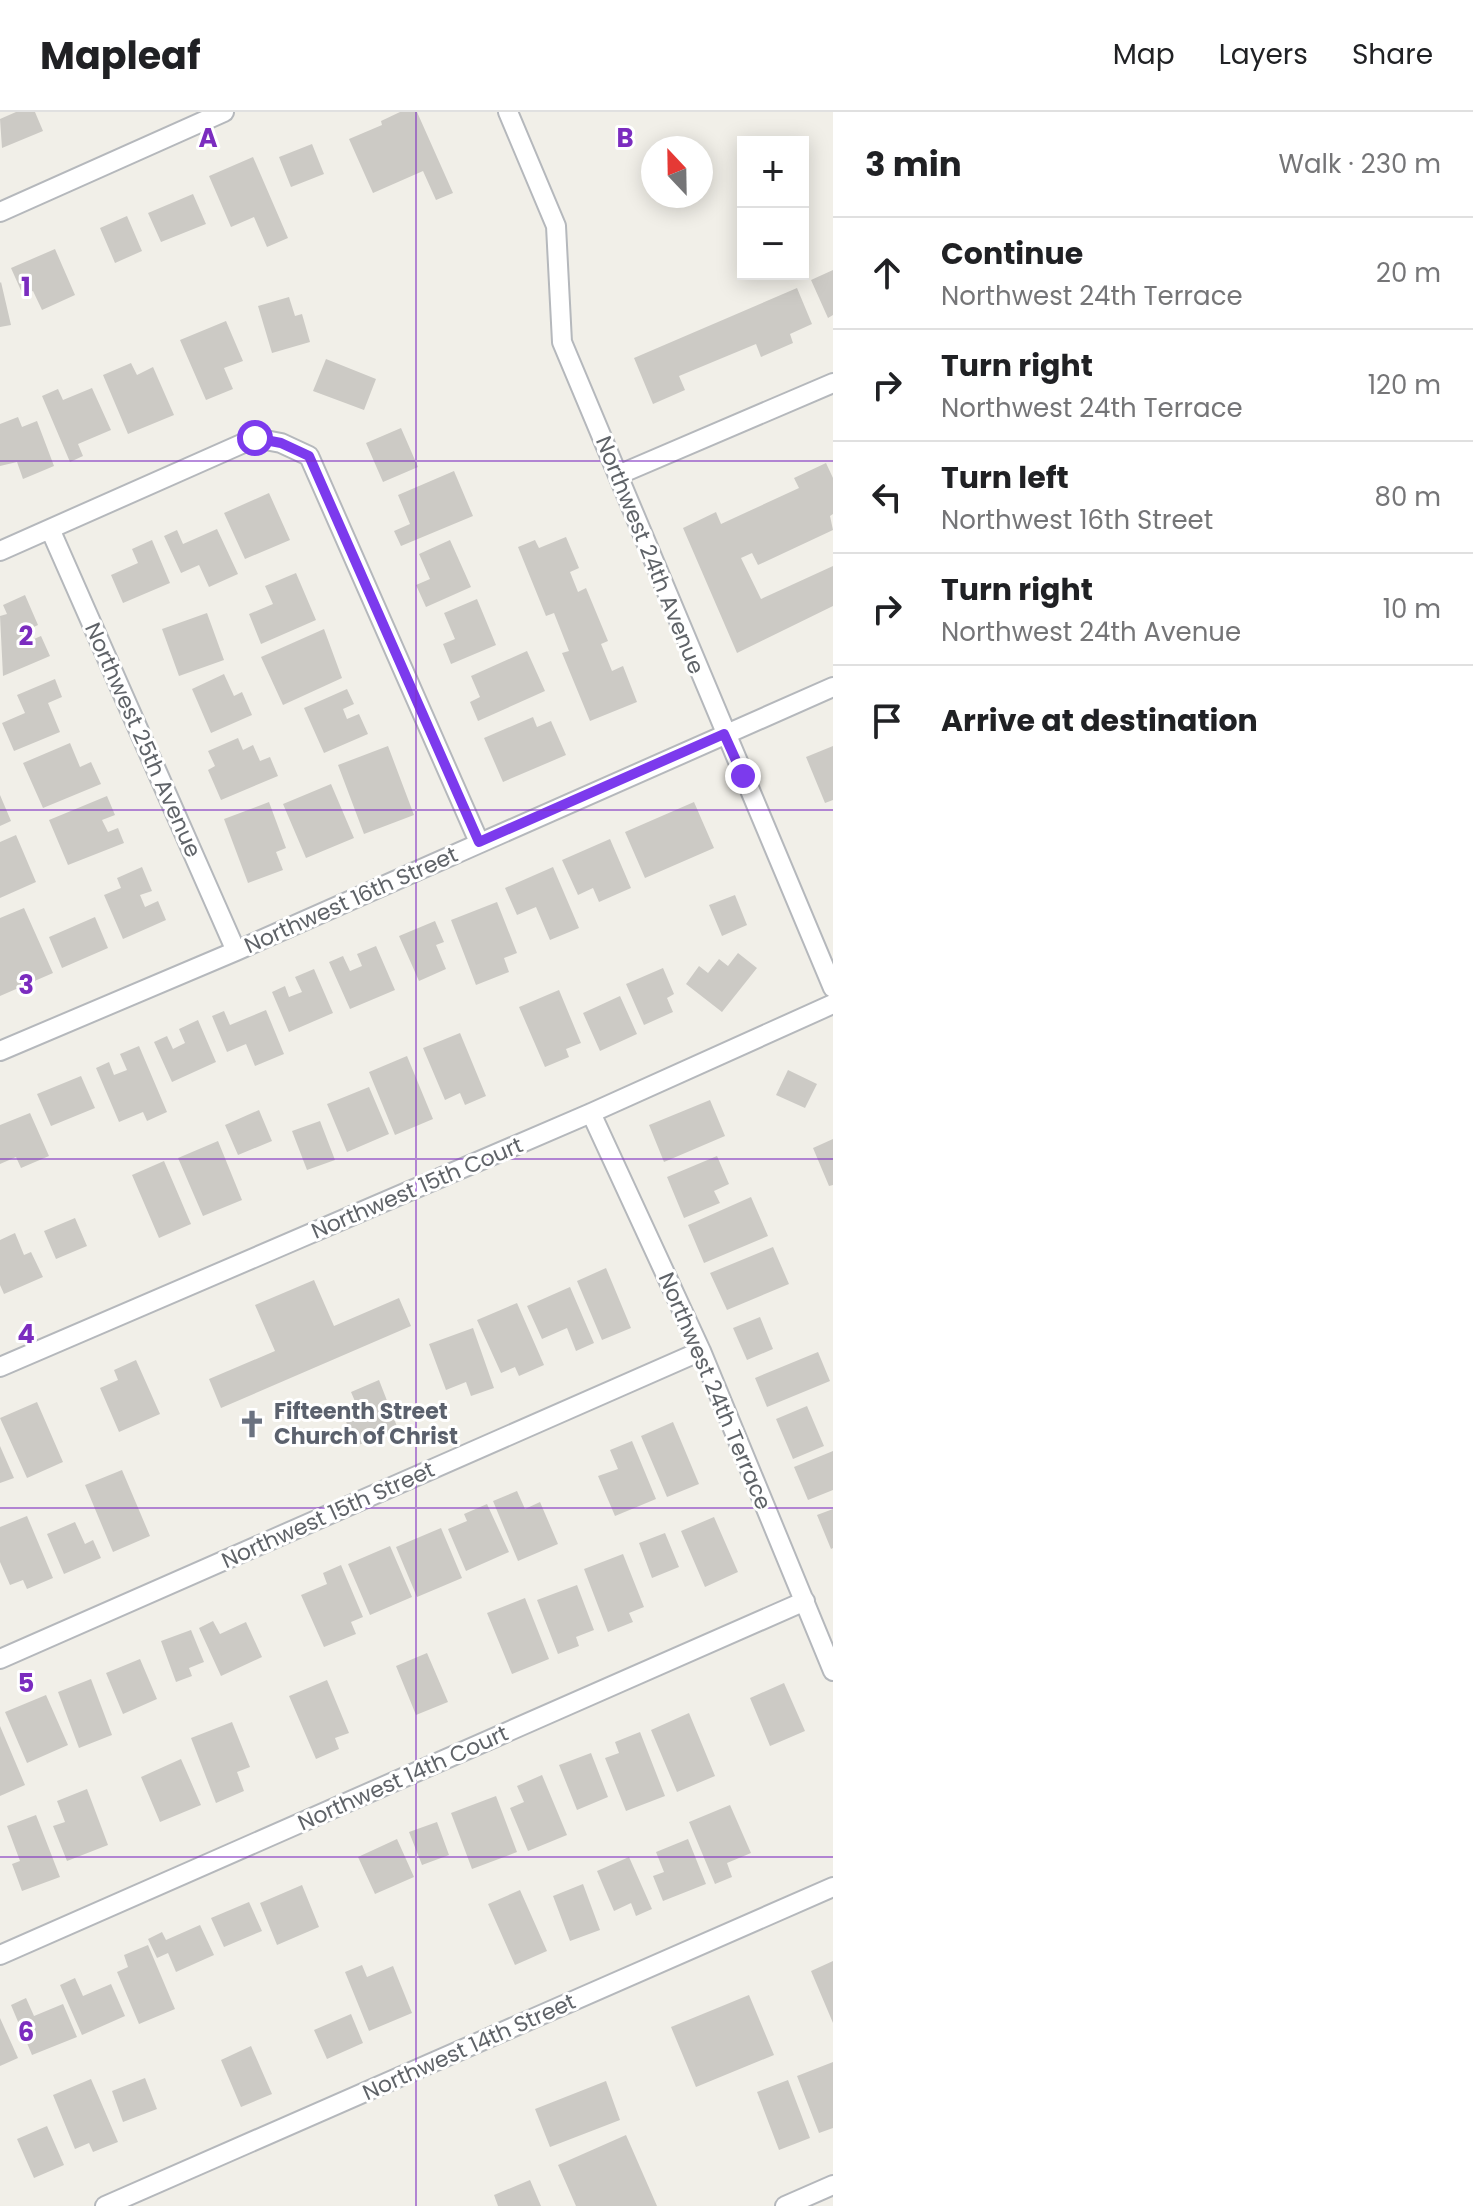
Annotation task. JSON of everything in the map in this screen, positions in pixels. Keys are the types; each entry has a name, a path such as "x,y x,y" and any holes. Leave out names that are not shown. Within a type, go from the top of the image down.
{"street":[{"path":"0,212 180,120 224,112"},
{"name":"Northwest 24th Avenue","path":"508,112 556,226 562,342 833,988"},
{"path":"618,475 833,383"},
{"path":"0,551 255,438 281,443 309,456 479,842"},
{"name":"Northwest 25th Avenue","path":"50,529 236,951"},
{"name":"Northwest 16th Street","path":"0,1051 236,951 833,687"},
{"name":"Northwest 15th Court","path":"0,1367 591,1113 833,1004"},
{"name":"Northwest 24th Terrace","path":"591,1113 701,1351 833,1671"},
{"name":"Northwest 15th Street","path":"0,1659 701,1351"},
{"name":"Northwest 14th Court","path":"0,1955 805,1601"},
{"name":"Northwest 14th Street","path":"105,2206 833,1887"},
{"path":"785,2206 833,2185"}],"building":[{"path":"16,112 35,112 43,131 2,148 0,119"},
{"path":"400,112 417,112 453,193 436,200 423,171 373,193 349,139 382,125 381,121"},
{"path":"312,144 324,174 291,187 279,157"},
{"path":"253,157 288,238 267,247 254,217 231,227 209,176"},
{"path":"193,194 206,224 161,242 148,213"},
{"path":"127,216 142,251 115,263 100,228"},
{"path":"55,249 75,295 42,310 33,291 23,295 11,268"},
{"path":"833,270 833,315 828,318 811,280"},
{"path":"0,283 11,325 0,327"},
{"path":"797,288 812,324 790,334 793,343 761,357 756,344 679,376 685,390 653,404 634,358"},
{"path":"289,297 295,316 302,314 310,342 272,353 258,306"},
{"path":"226,321 243,361 224,368 233,389 206,400 180,340"},
{"path":"326,359 376,379 364,410 313,391"},
{"path":"131,363 137,375 153,367 174,415 128,434 103,375"},
{"path":"92,388 111,430 78,444 83,456 70,462 42,396 58,389 63,400"},
{"path":"18,417 22,427 37,421 54,466 23,479 17,462 0,466 0,424"},
{"path":"401,428 418,467 383,482 366,443"},
{"path":"826,463 833,478 833,514 830,516 833,530 758,565 752,553 741,558 761,599 833,566 833,606 737,653 683,528 716,512 721,524 799,488 794,478"},
{"path":"454,471 473,516 401,546 394,531 410,524 398,495"},
{"path":"269,493 290,540 245,559 224,513"},
{"path":"217,529 238,574 209,587 199,565 181,573 164,536 177,530 183,544"},
{"path":"566,537 579,568 570,572 578,592 586,588 608,641 601,644 612,671 623,666 637,702 590,721 562,653 569,651 554,613 546,616 518,547 535,540 539,548"},
{"path":"152,540 170,583 123,603 111,575 138,563 132,549"},
{"path":"450,540 471,587 426,607 416,585 430,579 419,554"},
{"path":"296,573 316,620 261,644 249,614 273,604 265,586"},
{"path":"25,595 38,625 23,632 27,642 41,636 50,656 3,676 0,616 7,614 3,605"},
{"path":"477,599 496,645 451,664 443,644 455,639 444,613"},
{"path":"207,613 224,660 179,676 162,629"},
{"path":"324,629 342,678 283,705 261,657"},
{"path":"527,651 545,691 478,721 470,702 480,697 471,676"},
{"path":"224,674 234,696 242,692 252,715 211,733 192,689"},
{"path":"55,679 62,697 48,703 60,732 14,751 2,723 25,713 17,695"},
{"path":"347,689 354,704 343,709 347,719 359,714 368,734 324,753 304,708"},
{"path":"533,717 537,727 551,721 566,755 503,782 484,738"},
{"path":"238,738 243,750 253,745 260,761 270,757 278,776 221,800 208,770 215,766 208,751"},
{"path":"70,743 80,767 91,762 101,784 43,808 23,763"},
{"path":"388,746 414,815 364,834 338,765"},
{"path":"833,746 833,800 825,803 806,757"},
{"path":"331,784 354,838 306,858 283,804"},
{"path":"0,795 11,821 0,826"},
{"path":"107,796 115,815 102,820 108,832 118,828 124,843 68,865 49,820"},
{"path":"269,802 286,848 276,852 283,870 248,883 224,819"},
{"path":"694,802 714,848 645,878 625,832"},
{"path":"16,835 36,882 0,898 0,842"},
{"path":"610,839 631,888 599,902 593,888 578,895 562,860"},
{"path":"142,867 152,891 140,895 145,907 158,901 166,920 123,939 104,895 121,888 117,878"},
{"path":"553,867 579,928 550,940 536,907 517,915 505,888"},
{"path":"735,895 747,925 722,936 709,905"},
{"path":"497,902 517,953 504,958 509,972 476,985 451,920"},
{"path":"24,908 53,973 0,996 0,918"},
{"path":"95,917 108,948 62,968 49,937"},
{"path":"435,921 444,942 436,945 446,969 419,981 399,936"},
{"path":"376,946 395,990 350,1009 329,962 343,956 350,971 362,966 357,954"},
{"path":"738,953 757,968 722,1012 686,984 699,966 708,973 719,959 728,966"},
{"path":"663,968 674,994 667,998 673,1012 644,1025 626,984"},
{"path":"314,969 333,1013 289,1032 272,992 285,986 289,997 302,992 295,977"},
{"path":"559,990 581,1043 566,1049 569,1057 545,1067 519,1007"},
{"path":"620,996 637,1034 600,1051 583,1013"},
{"path":"266,1010 284,1054 255,1066 246,1044 227,1052 212,1016 224,1011 230,1025"},
{"path":"198,1020 216,1062 172,1082 154,1042 167,1036 173,1049 185,1043 179,1029"},
{"path":"460,1033 486,1096 465,1105 460,1093 445,1100 423,1048"},
{"path":"139,1046 167,1112 147,1121 143,1112 119,1122 96,1068 109,1062 114,1075 127,1070 120,1054"},
{"path":"407,1056 433,1119 395,1135 369,1072"},
{"path":"788,1070 817,1084 805,1108 776,1095"},
{"path":"81,1076 95,1108 51,1126 37,1094"},
{"path":"369,1087 389,1134 347,1152 327,1104"},
{"path":"710,1100 725,1136 664,1162 649,1125"},
{"path":"259,1110 272,1141 238,1155 225,1125"},
{"path":"30,1113 49,1156 21,1168 16,1157 0,1164 0,1125"},
{"path":"320,1121 335,1160 307,1170 292,1131"},
{"path":"833,1139 833,1185 829,1186 813,1148"},
{"path":"218,1141 242,1200 203,1216 178,1158"},
{"path":"717,1156 729,1184 714,1191 720,1203 684,1218 667,1177"},
{"path":"164,1161 191,1224 159,1238 132,1175"},
{"path":"751,1197 768,1236 704,1263 688,1225"},
{"path":"75,1218 87,1246 56,1259 44,1231"},
{"path":"15,1233 24,1255 31,1252 43,1277 4,1294 0,1285 0,1240"},
{"path":"773,1247 789,1284 727,1310 710,1273"},
{"path":"606,1268 631,1328 602,1340 577,1281"},
{"path":"314,1280 334,1326 399,1298 411,1326 221,1408 209,1379 275,1351 255,1305"},
{"path":"570,1287 594,1343 576,1351 567,1328 542,1339 527,1306"},
{"path":"517,1303 544,1365 519,1376 515,1367 501,1373 477,1320"},
{"path":"760,1317 773,1349 747,1360 733,1328"},
{"path":"473,1328 494,1388 471,1396 466,1382 446,1390 429,1344"},
{"path":"818,1352 830,1381 767,1407 755,1378"},
{"path":"136,1360 160,1414 119,1432 100,1388 118,1380 114,1370"},
{"path":"379,1380 398,1429 356,1446 342,1412 357,1406 351,1392"},
{"path":"37,1402 63,1462 27,1478 0,1418"},
{"path":"807,1406 824,1446 793,1459 776,1419"},
{"path":"673,1422 699,1484 667,1497 641,1436"},
{"path":"632,1441 656,1499 615,1516 598,1476 618,1469 610,1450"},
{"path":"0,1446 14,1478 0,1483"},
{"path":"833,1451 833,1490 808,1500 794,1467"},
{"path":"122,1470 150,1536 113,1552 85,1485"},
{"path":"517,1491 525,1509 540,1502 558,1544 518,1561 493,1501"},
{"path":"487,1504 509,1552 466,1571 448,1529 467,1521 464,1514"},
{"path":"833,1509 833,1548 831,1549 817,1515"},
{"path":"27,1516 53,1578 27,1589 23,1580 10,1585 0,1562 0,1527"},
{"path":"714,1517 738,1572 705,1587 681,1531"},
{"path":"75,1522 85,1544 93,1540 101,1558 64,1574 47,1534"},
{"path":"441,1528 462,1578 417,1597 396,1547"},
{"path":"665,1533 679,1567 652,1578 639,1543"},
{"path":"390,1546 412,1597 370,1615 348,1564"},
{"path":"623,1554 644,1607 629,1613 633,1622 608,1632 584,1569"},
{"path":"341,1565 363,1617 351,1622 356,1634 324,1647 301,1595 327,1584 323,1573"},
{"path":"577,1585 594,1630 576,1637 579,1646 558,1654 537,1600"},
{"path":"525,1598 549,1659 512,1674 487,1613"},
{"path":"213,1621 220,1634 246,1622 262,1657 221,1676 199,1628"},
{"path":"191,1630 204,1662 189,1668 192,1676 176,1682 161,1641"},
{"path":"427,1653 448,1702 416,1715 396,1666"},
{"path":"140,1659 157,1699 123,1714 106,1673"},
{"path":"91,1679 112,1735 79,1748 58,1692"},
{"path":"327,1680 349,1733 335,1738 339,1749 316,1759 289,1696"},
{"path":"784,1683 805,1731 770,1746 750,1698"},
{"path":"46,1695 68,1745 27,1763 5,1712"},
{"path":"689,1713 715,1776 677,1792 651,1730"},
{"path":"232,1722 250,1767 237,1772 244,1791 216,1803 191,1738"},
{"path":"0,1726 25,1785 0,1796"},
{"path":"640,1732 665,1796 626,1811 605,1758 619,1753 615,1742"},
{"path":"591,1753 608,1797 577,1810 559,1765"},
{"path":"181,1759 201,1805 160,1822 141,1777"},
{"path":"542,1775 567,1835 528,1851 510,1808 524,1802 517,1786"},
{"path":"87,1789 108,1845 67,1861 53,1826 65,1822 57,1801"},
{"path":"496,1796 517,1852 472,1869 451,1813"},
{"path":"730,1805 751,1853 727,1863 732,1877 715,1884 689,1822"},
{"path":"36,1815 60,1877 22,1891 12,1864 20,1861 7,1826"},
{"path":"437,1822 449,1855 422,1865 409,1832"},
{"path":"397,1839 414,1877 375,1894 358,1857"},
{"path":"688,1839 706,1884 663,1901 653,1876 664,1872 656,1852"},
{"path":"629,1857 652,1909 636,1916 631,1903 614,1911 597,1871"},
{"path":"583,1884 600,1930 570,1941 553,1896"},
{"path":"302,1885 319,1927 277,1945 260,1903"},
{"path":"520,1890 547,1951 515,1965 488,1904"},
{"path":"249,1902 262,1931 224,1947 211,1918"},
{"path":"200,1925 214,1955 176,1972 168,1953 157,1958 148,1939 162,1932 166,1940"},
{"path":"148,1945 175,2009 139,2024 117,1972 128,1967 124,1955"},
{"path":"833,1961 833,2023 811,1971"},
{"path":"362,1965 367,1977 393,1966 412,2013 369,2031 345,1972"},
{"path":"75,1978 83,1996 111,1984 125,2016 82,2035 60,1985"},
{"path":"749,1995 774,2055 696,2087 671,2027"},
{"path":"26,1998 34,2016 63,2004 77,2037 32,2055 11,2005"},
{"path":"351,2014 363,2043 327,2059 314,2030"},
{"path":"0,2018 18,2058 0,2066"},
{"path":"251,2046 272,2094 241,2107 221,2060"},
{"path":"833,2062 833,2128 819,2133 797,2076"},
{"path":"145,2078 157,2109 123,2122 112,2091"},
{"path":"91,2079 118,2142 93,2152 89,2143 75,2149 53,2095"},
{"path":"788,2080 810,2138 779,2150 757,2092"},
{"path":"606,2081 620,2120 550,2147 535,2109"},
{"path":"47,2126 64,2165 34,2178 17,2139"},
{"path":"626,2135 657,2206 576,2206 558,2165"},
{"path":"530,2180 541,2206 498,2206 494,2195"}],"place":[{"name":"Fifteenth Street Church of Christ","path":"252,1424"}],"route":[{"path":"255,438 281,443 309,456 479,842 724,734 743,776"}]}
